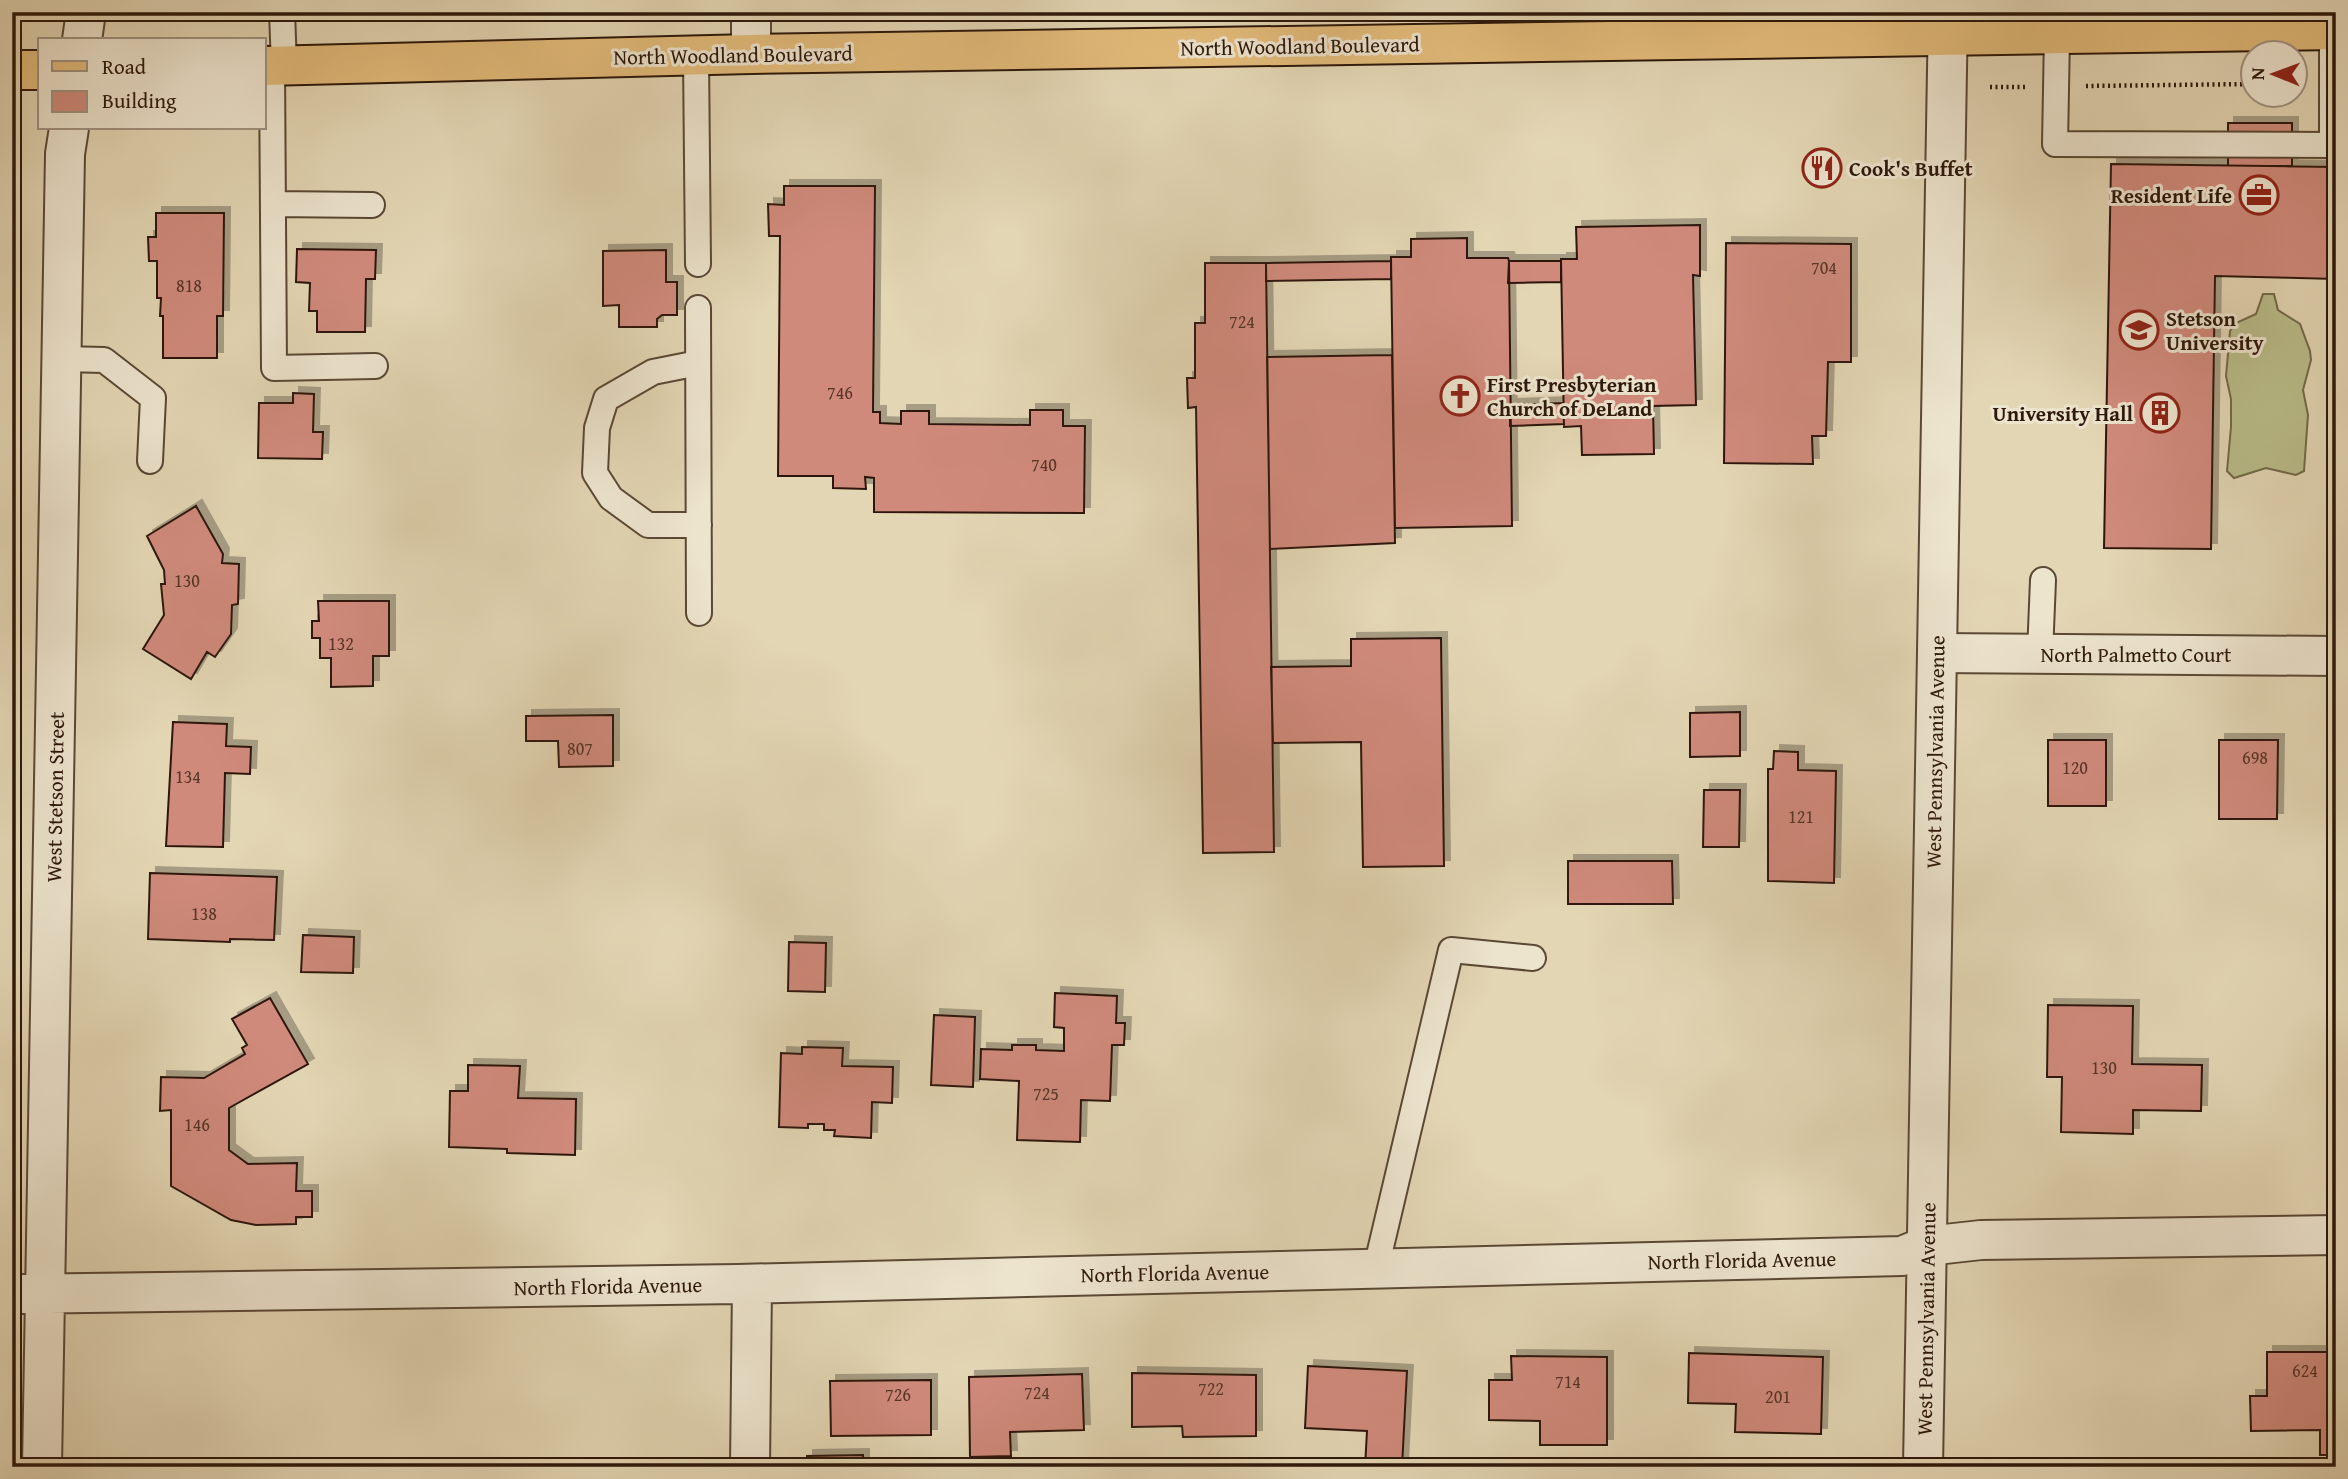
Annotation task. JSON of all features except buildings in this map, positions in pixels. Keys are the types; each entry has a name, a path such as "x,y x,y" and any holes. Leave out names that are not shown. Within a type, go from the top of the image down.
{"main road":[{"name":"North Woodland Boulevard","path":"273,66 1948,25 2057,35 2334,30"},
{"path":"12,70 38,70"}],"street":[{"path":"82,38 86,12"},
{"path":"751,12 751,54"},
{"name":"West Pennsylvania Avenue","path":"1923,1467 1948,25"},
{"name":"West Stetson Street","path":"42,1467 30,1294 62,359 65,154 69,130"},
{"name":"North Palmetto Court","path":"1937,653 2336,656"},
{"name":"North Florida Avenue","path":"30,1294 752,1284 1902,1256 1927,1246 1981,1240 2336,1235"},
{"path":"750,1467 752,1284"}],"lane":[{"path":"282,12 273,66 274,368 375,366"},
{"path":"2057,35 2054,144 2332,145 2334,30"},
{"path":"696,56 698,264"},
{"path":"273,204 372,205"},
{"path":"698,308 699,613"},
{"path":"62,359 104,360 153,398 150,461"},
{"path":"698,363 653,372 606,399 597,428 595,473 611,498 648,524 699,525"},
{"path":"2040,653 2043,580"},
{"path":"1376,1268 1451,950 1533,958"}],"path":[{"path":"1990,87 2240,84"}],"green space":[{"path":"2263,294 2274,294 2278,310 2300,324 2310,351 2311,360 2303,390 2308,415 2304,471 2296,475 2266,468 2234,478 2227,471 2231,427 2231,399 2226,376 2230,331 2236,323 2256,314"}],"place":[{"name":"Cook's Buffet","path":"1822,168"},
{"name":"Resident Life","path":"2259,195"},
{"name":"Stetson University","path":"2139,330"},
{"name":"First Presbyterian Church of DeLand","path":"1460,396"},
{"name":"University Hall","path":"2160,413"}]}
